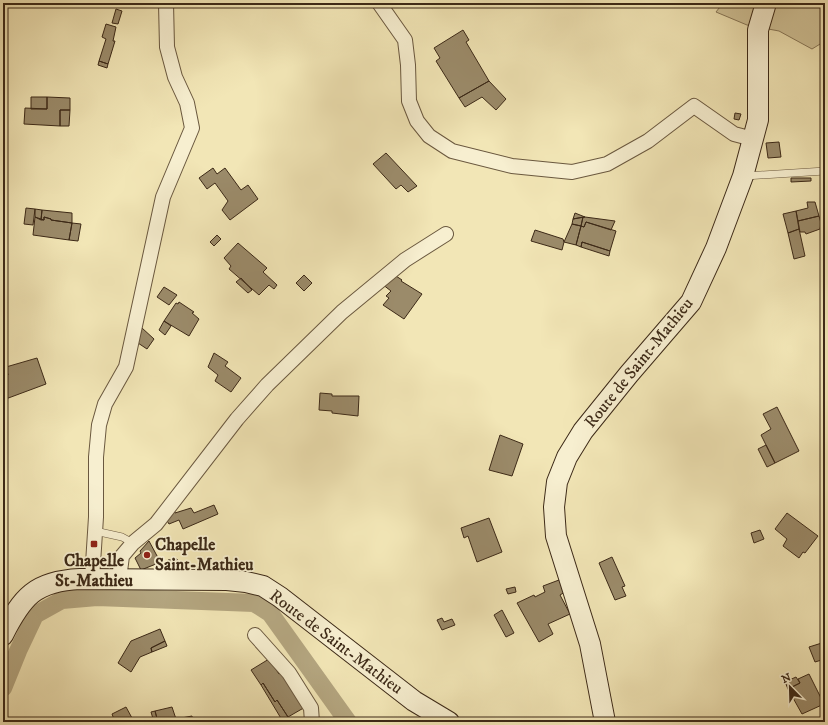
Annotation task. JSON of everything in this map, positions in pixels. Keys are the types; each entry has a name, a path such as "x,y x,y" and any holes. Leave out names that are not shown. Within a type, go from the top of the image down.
{"street":[{"path":"92,579 95,531 96,457 99,425 105,404 126,367 163,197 192,128 187,103 175,77 167,47 166,3"},
{"path":"379,3 405,40 408,65 409,101 417,121 429,136 452,151 512,166 572,172 607,164 648,141 694,106 734,134 753,139"},
{"name":"Route de Saint-Mathieu","path":"605,722 590,644 556,536 554,507 557,482 567,457 583,431 629,374 691,302 716,248 743,176 758,120 758,30 766,3"},
{"path":"119,579 122,556 133,543 156,524 237,419 267,385 342,312 405,260 446,234"},
{"name":"Route de Saint-Mathieu","path":"3,635 20,605 28,596 50,583 66,580 92,579 227,580 246,582 264,586 280,596 414,701 449,722"},
{"path":"256,635 289,673 311,708 312,722"}],"lane":[{"path":"743,176 825,171"},
{"path":"95,531 122,537 133,543"}],"shaded area":[{"path":"723,3 825,3 825,41 812,49 779,31 747,25 716,12"}],"building":[{"path":"116,9 122,11 118,24 112,23"},
{"path":"106,24 116,27 113,41 115,41 108,64 99,61 106,39 102,37"},
{"path":"463,30 469,40 466,42 489,81 459,98 436,61 440,58 434,48"},
{"path":"99,61 108,64 107,68 98,65"},
{"path":"489,81 506,99 496,110 482,97 465,107 459,98"},
{"path":"31,97 47,97 47,109 31,109"},
{"path":"47,97 70,98 70,110 60,110 60,126 24,124 25,108 47,109"},
{"path":"60,110 70,110 69,126 60,126"},
{"path":"735,113 741,114 739,120 734,119"},
{"path":"779,142 781,157 768,158 766,143"},
{"path":"386,153 417,186 408,192 401,185 396,189 373,164"},
{"path":"213,168 217,174 225,168 241,190 248,185 258,199 230,220 222,210 228,201 215,183 207,189 199,178"},
{"path":"791,178 811,178 811,181 791,182"},
{"path":"807,202 815,202 819,216 798,221 796,211 808,208"},
{"path":"26,208 35,209 33,225 24,224"},
{"path":"35,209 42,210 41,220 35,217"},
{"path":"42,210 72,213 72,223 51,220 44,217 44,220 41,220"},
{"path":"796,211 799,229 788,233 783,214"},
{"path":"575,213 585,217 573,219"},
{"path":"819,216 821,223 820,229 806,234 805,232 800,232 798,221"},
{"path":"35,217 44,220 44,217 51,220 72,223 69,240 33,235"},
{"path":"583,217 615,221 611,230 586,222 584,227 581,226"},
{"path":"583,217 581,226 572,224 573,219"},
{"path":"586,222 616,231 610,251 582,242 581,247 576,245 581,226 584,227"},
{"path":"72,223 81,224 78,241 69,240"},
{"path":"572,224 581,226 576,245 564,242"},
{"path":"799,229 805,256 794,259 788,233"},
{"path":"535,230 563,239 564,242 562,250 531,241"},
{"path":"217,235 221,239 214,246 210,242"},
{"path":"582,242 610,251 609,256 581,247"},
{"path":"238,243 267,268 263,272 277,285 274,289 269,285 259,295 229,269 231,266 224,258"},
{"path":"393,274 402,280 401,281 422,294 404,319 383,305 389,298 386,296 391,291 382,284"},
{"path":"304,275 312,283 304,291 296,283"},
{"path":"241,278 252,290 248,293 236,282"},
{"path":"164,287 177,295 169,305 157,297"},
{"path":"179,302 194,312 192,313 199,319 189,336 164,321 176,303 178,304"},
{"path":"164,321 171,326 165,335 159,330"},
{"path":"142,328 154,339 147,349 138,343"},
{"path":"214,353 228,362 225,366 241,378 231,392 215,381 218,375 208,367"},
{"path":"37,358 46,384 3,400 3,377 8,375 6,367"},
{"path":"3,366 6,367 8,375 3,377"},
{"path":"320,393 332,394 332,396 359,396 358,416 319,410"},
{"path":"777,407 799,451 775,463 761,435 771,429 763,414"},
{"path":"500,435 523,444 512,476 489,470"},
{"path":"766,445 775,463 767,467 758,449"},
{"path":"214,505 218,514 183,529 179,520 169,524 166,519 174,509 175,513 191,508 194,513"},
{"path":"787,513 818,536 805,553 803,552 799,558 783,546 787,539 775,529"},
{"path":"489,518 502,552 477,562 468,536 464,538 461,528"},
{"path":"760,530 764,539 754,543 751,533"},
{"name":"Chapelle Saint-Mathieu","path":"149,541 163,567 159,569 156,564 141,570 135,558 141,553 140,551"},
{"path":"612,557 625,586 622,587 626,596 615,600 599,563"},
{"path":"177,559 178,564 168,565 168,560"},
{"path":"559,580 565,592 560,595 570,614 548,624 553,634 539,642 517,603 534,595 535,597 545,592 543,586"},
{"path":"515,587 516,592 508,594 506,589"},
{"path":"502,610 514,633 506,637 494,615"},
{"path":"442,618 444,622 452,619 455,625 442,630 437,620"},
{"path":"160,629 165,641 151,648 152,652 140,657 131,672 118,663 131,641"},
{"path":"165,641 167,646 152,652 151,648"},
{"path":"825,642 825,659 815,662 809,647"},
{"path":"269,659 279,674 282,672 307,706 288,717 277,700 275,702 263,683 261,685 251,670"},
{"path":"809,674 824,704 802,714 788,689 800,683 798,679"},
{"path":"796,677 800,683 788,689 785,682"},
{"path":"263,683 275,702 277,700 288,717 282,720 261,685"},
{"path":"126,707 132,718 124,722 115,722 112,714"},
{"path":"172,707 176,719 192,716 193,722 158,722 155,711"},
{"path":"155,711 158,722 154,722 151,712"}],"waterway":[{"path":"3,688 35,615 62,600 97,597 254,603 270,613 348,722"}],"place":[{"name":"Chapelle St-Mathieu","path":"94,544"},
{"name":"Chapelle Saint-Mathieu","path":"147,555"}]}
